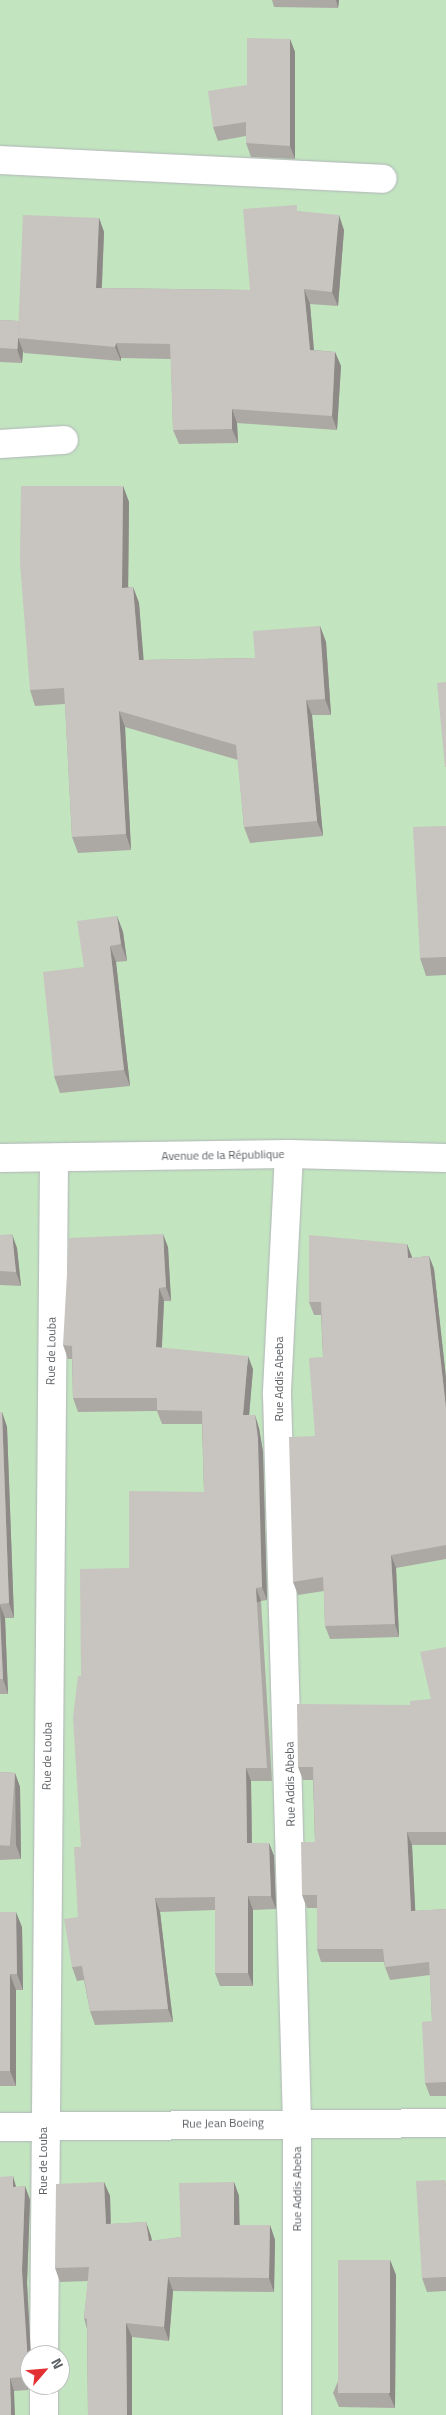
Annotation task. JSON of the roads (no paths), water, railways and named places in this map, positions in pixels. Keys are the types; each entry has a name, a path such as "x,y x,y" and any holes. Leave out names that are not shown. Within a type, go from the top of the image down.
{"street":[{"path":"0,160 383,180"},
{"path":"0,444 64,440"},
{"name":"Avenue de la République","path":"0,1158 289,1154 446,1158"},
{"name":"Rue Addis Abeba","path":"289,1154 277,1394 297,2123 297,2415"},
{"name":"Rue de Louba","path":"44,2345 42,2126 54,1158"},
{"name":"Rue Jean Boeing","path":"0,2127 446,2123"},
{"path":"44,2395 44,2415"}]}
